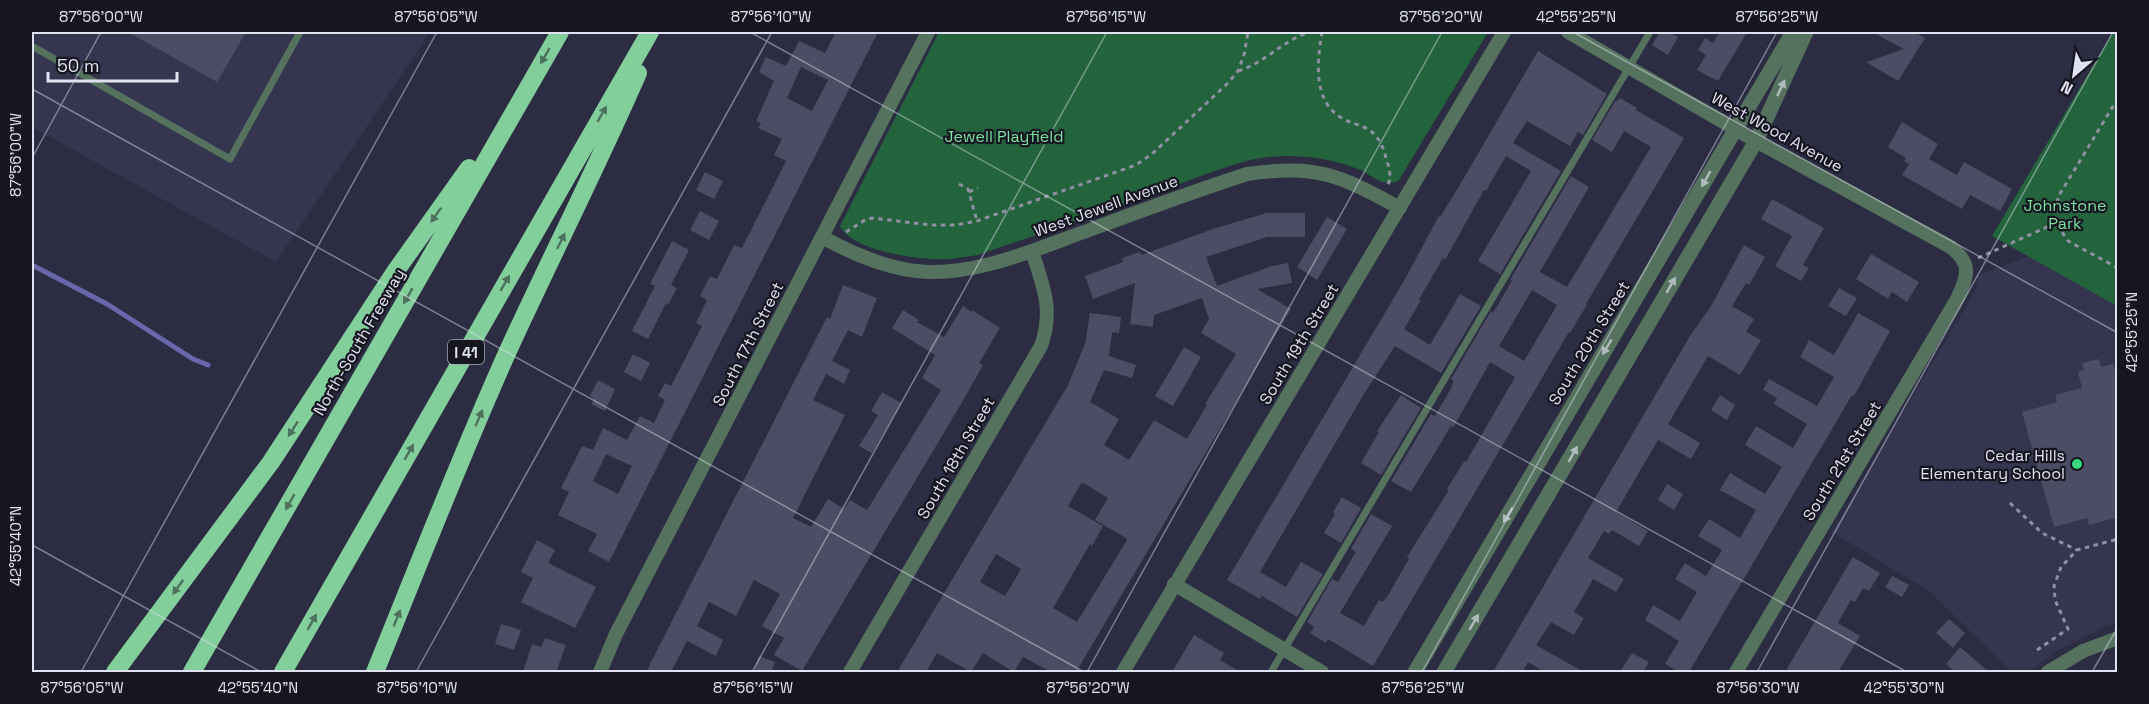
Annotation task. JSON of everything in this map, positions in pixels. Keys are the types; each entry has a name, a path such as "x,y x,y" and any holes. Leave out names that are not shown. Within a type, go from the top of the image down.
{"highway":[{"name":"North-South Freeway","path":"192,672 560,32"},
{"name":"I 41","path":"283,672 650,32"},
{"path":"375,672 487,400 600,160 656,32"},
{"path":"115,672 271,462 395,272 531,81"}],"street":[{"name":"South 17th Street","path":"600,672 616,634 928,32"},
{"name":"South 19th Street","path":"1123,672 1504,32"},
{"name":"West Wood Avenue","path":"1568,32 1756,141 1949,246 1960,254 1966,264"},
{"name":"South 20th Street","path":"1415,672 1793,32"},
{"path":"1444,672 1756,141 1806,32"},
{"name":"West Jewell Avenue","path":"822,237 865,258 917,271 970,269 1032,251 1205,187 1247,174 1280,169 1307,170 1335,176 1356,184 1400,208"},
{"name":"South 18th Street","path":"850,672 1041,346 1047,330 1048,302 1032,251"},
{"name":"South 21st Street","path":"1736,672 1957,299 1966,276 1966,264"},
{"path":"1174,584 1322,672"},
{"path":"2048,672 2084,651 2118,638"}],"lane":[{"path":"32,46 230,159 300,32"},
{"path":"1271,672 1650,32"}],"path":[{"path":"846,232 872,218 930,225 956,225 977,221 1136,165 1181,129 1228,83 1238,71 1244,55 1248,32"},
{"path":"1238,71 1252,66 1289,40 1310,32"},
{"path":"1322,32 1319,49 1319,76 1323,95 1336,113 1368,128 1380,140 1391,177 1388,186"},
{"path":"2118,98 2058,197 2056,223 2068,241 2118,268"},
{"path":"960,184 966,186 969,192 977,221"},
{"path":"969,192 978,188"},
{"path":"1966,264 2056,223"},
{"path":"2010,503 2042,533 2077,550"},
{"path":"2037,650 2068,629 2055,600 2054,586 2061,567 2077,550 2118,539"}],"shaded area":[{"path":"32,32 430,32 276,262 32,127"},
{"path":"2028,256 2117,306 2117,623 2104,627 2057,651 2028,672 2012,672 1929,591 1832,532 1971,298 1978,276"}],"green space":[{"name":"Jewell Playfield","path":"939,32 1488,32 1399,180 1394,183 1383,182 1347,165 1314,158 1291,156 1255,159 978,255 938,259 907,256 873,248 847,235 840,226"},
{"name":"Johnstone Park","path":"2113,32 2118,32 2117,306 1992,236"}],"building":[{"path":"128,32 246,32 217,82"},
{"path":"836,32 878,32 609,562 588,551 597,534 558,515 569,492 561,488 582,446 593,450 603,428 627,440 640,416 654,423 665,400 658,396 665,383 671,386 702,326 696,323 707,300 700,296 710,276 717,279 734,245 742,248 786,161 774,155 782,139 758,128 761,123 756,121 774,81 759,72 766,57 786,66 799,41 825,53","holes":["801,67 828,80 812,111 787,98","606,454 632,466 618,494 593,481"]},
{"path":"1660,32 1669,32 1678,37 1668,55 1652,45"},
{"path":"1720,32 1747,32 1718,81 1697,70 1706,55 1698,50 1705,38 1713,43"},
{"path":"1872,32 1914,32 1925,38 1898,81 1866,62 1904,49"},
{"path":"1538,51 1607,94 1583,135 1578,132 1570,146 1527,121 1513,143 1561,171 1500,274 1478,261 1531,171 1506,156 1445,260 1443,258 1404,329 1430,345 1460,294 1481,306 1441,373 1395,346 1364,394 1260,572 1286,587 1301,562 1323,574 1297,617 1262,596 1260,599 1227,580"},
{"path":"1620,98 1684,138 1373,666 1328,639 1326,643 1310,633 1314,627 1307,622 1332,579 1338,582 1356,552 1351,549 1371,514 1392,526 1340,613 1364,626 1379,600 1382,602 1387,597 1409,559 1407,557 1515,377 1490,362 1453,428 1451,426 1411,492 1391,481 1431,414 1435,416 1452,387 1454,381 1451,379 1491,311 1493,313 1512,281 1510,280 1571,176 1589,187 1540,272 1567,287 1651,147 1624,131 1612,152 1592,140 1616,100","holes":["1532,290 1557,305 1524,361 1499,346"]},
{"path":"1902,122 1938,144 1929,159 1957,175 1964,162 2012,189 2000,211 1970,195 1962,209 1902,175 1909,164 1904,161 1906,158 1888,147"},
{"path":"705,172 723,181 714,199 696,190"},
{"path":"1772,199 1824,228 1803,265 1809,268 1801,281 1775,266 1792,236 1761,219"},
{"path":"700,211 719,221 709,240 690,230"},
{"path":"1267,213 1305,213 1305,237 1267,237 1206,257 1217,286 1272,266 1288,263 1292,283 1257,289 1291,309 1076,672 1051,672 1023,657 1014,672 983,653 971,672 937,653 926,672 897,672 1067,387 1085,344 1090,313 1121,317 1119,333 1112,332 1109,356 1136,365 1132,378 1104,370 1090,402 1119,419 1104,445 1129,460 1154,420 1187,439 1207,405 1205,404 1236,354 1201,333 1209,319 1202,298 1154,315 1153,327 1130,324 1135,283 1093,299 1085,276 1123,262 1122,258 1140,252 1141,255 1216,228","holes":["1082,482 1108,498 1095,520 1127,540 1077,622 1053,608 1103,526 1068,506","996,554 1021,569 1005,596 980,582"]},
{"path":"1327,217 1347,229 1317,280 1297,267"},
{"path":"672,241 689,250 671,285 677,288 668,305 666,303 648,339 632,331 655,286 650,284"},
{"path":"1744,245 1765,257 1749,285 1746,283 1732,306 1754,319 1746,332 1761,340 1740,375 1708,356 1668,424 1700,443 1691,459 1658,440 1616,512 1648,531 1639,546 1612,530 1609,534 1604,531 1588,558 1624,579 1616,592 1593,579 1574,612 1584,618 1574,635 1551,622 1536,645 1584,672 1545,672 1528,662 1522,672 1493,672 1690,336 1711,306"},
{"path":"1871,254 1919,282 1907,302 1892,292 1888,299 1856,279"},
{"path":"843,285 877,298 862,337 848,330 832,361 850,370 844,384 826,374 813,400 845,415 793,518 811,527 828,499 844,509 850,500 867,510 941,390 922,378 935,355 892,328 903,310 919,320 917,322 944,337 963,306 1000,328 979,363 983,365 964,399 802,671 774,655 784,638 762,626 780,594 754,580 736,616 709,602 697,626 723,640 716,656 687,641 671,672 646,672 827,317 830,319"},
{"path":"1839,288 1857,298 1846,316 1828,306"},
{"path":"1858,313 1890,331 1854,396 1852,395 1689,672 1679,672 1665,664 1679,641 1645,620 1653,605 1680,621 1697,592 1675,579 1685,563 1706,576 1722,550 1698,536 1709,519 1740,538 1756,510 1720,490 1730,473 1765,494 1782,467 1745,445 1756,426 1793,448 1807,424 1774,404 1777,398 1763,390 1769,379 1817,406 1834,377 1800,357 1809,340 1834,355"},
{"path":"1184,347 1201,357 1173,406 1155,396"},
{"path":"633,354 650,363 641,381 624,372"},
{"name":"Cedar Hills Elementary School","path":"2099,359 2101,367 2113,364 2118,380 2118,517 2089,525 2087,518 2054,527 2022,412 2057,402 2055,395 2082,388 2078,372 2084,370 2082,363"},
{"path":"598,380 615,389 605,411 591,404 594,399 590,396"},
{"path":"882,392 901,403 872,453 859,446 878,415 871,411"},
{"path":"1401,395 1421,408 1381,475 1361,463 1379,432 1377,431"},
{"path":"1720,395 1735,405 1727,420 1711,410"},
{"path":"1667,484 1683,494 1674,510 1658,500"},
{"path":"1342,497 1361,508 1341,543 1324,533"},
{"path":"537,540 555,550 548,563 596,587 575,628 521,602 533,578 521,572"},
{"path":"1853,557 1880,573 1869,591 1863,588 1855,602 1851,600 1838,623 1860,636 1838,672 1785,672"},
{"path":"1892,576 1909,585 1902,597 1885,587"},
{"path":"1949,619 1965,633 1953,648 1936,633"},
{"path":"501,624 521,630 514,650 495,644"},
{"path":"1194,635 1224,653 1220,660 1240,672 1172,672"},
{"path":"545,638 566,645 556,672 523,672 532,644 541,647"},
{"path":"1960,647 1989,672 1955,672 1946,664"},
{"path":"1632,653 1649,662 1643,672 1620,672"},
{"path":"759,656 775,662 771,672 754,670"}],"waterway":[{"path":"32,265 107,304 193,359 208,365"}],"place":[{"name":"Cedar Hills Elementary School","path":"2077,464"}]}
